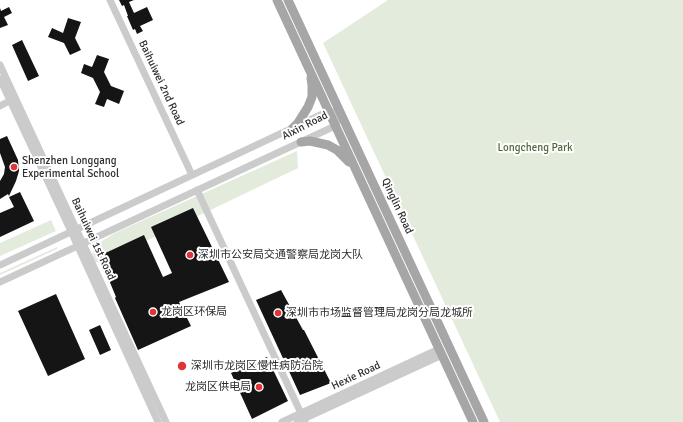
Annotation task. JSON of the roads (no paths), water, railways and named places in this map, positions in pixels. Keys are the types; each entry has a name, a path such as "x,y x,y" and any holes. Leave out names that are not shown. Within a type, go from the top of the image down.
{"main road":[{"name":"Qinglin Road","path":"277,0 473,422"},
{"name":"Qinglin Road","path":"288,0 484,422"},
{"path":"292,129 303,116 310,102 312,85 310,71"},
{"path":"301,142 310,141 328,145 337,150 355,169"}],"street":[{"name":"Baihuiwei 2nd Road","path":"110,0 192,175"},
{"name":"Baihuiwei 1st Road","path":"0,65 13,100 74,230 158,422"},
{"name":"Baihuiwei 1st Road","path":"0,79 13,100"},
{"path":"0,106 13,100"},
{"name":"Aixin Road","path":"0,265 329,111 341,114 335,126 0,282"},
{"path":"197,190 302,419"},
{"name":"Baihuiwei 1st Road","path":"80,244 166,422"},
{"name":"Hexie Road","path":"282,422 302,419 440,352"}],"place":[{"name":"Shenzhen Longgang Experimental School","path":"14,167"},
{"name":"深圳市公安局交通警察局龙岗大队","path":"190,255"},
{"name":"龙岗区环保局","path":"153,312"},
{"name":"深圳市市场监督管理局龙岗分局龙城所","path":"278,313"},
{"name":"深圳市龙岗区慢性病防治院","path":"182,366"},
{"name":"龙岗区供电局","path":"259,387"}],"park label":[{"name":"Longcheng Park","path":"535,148"}]}
